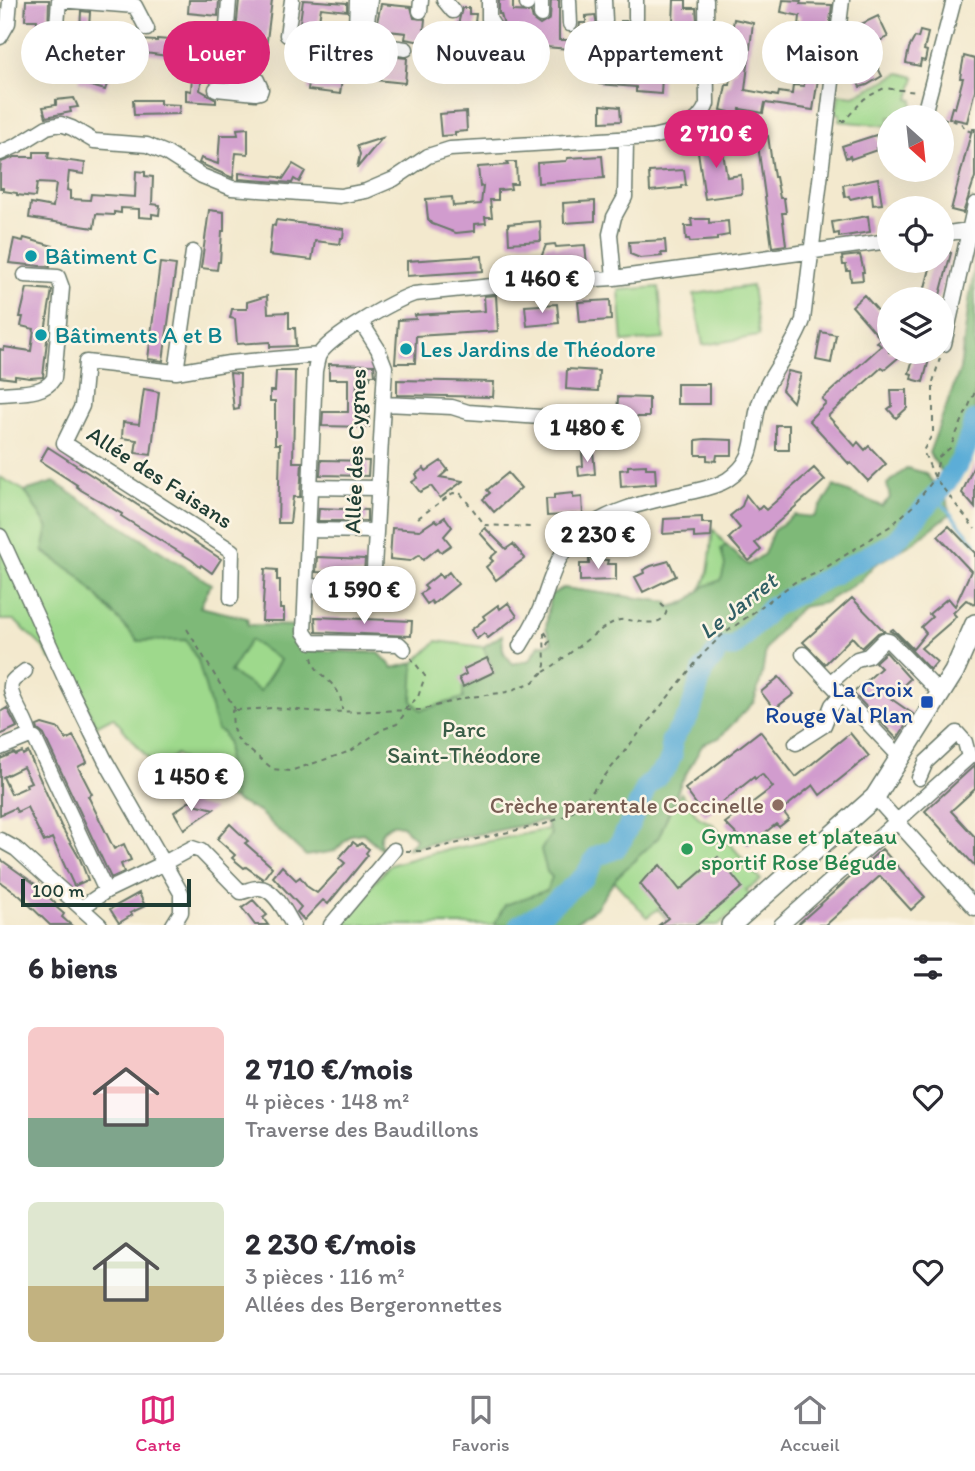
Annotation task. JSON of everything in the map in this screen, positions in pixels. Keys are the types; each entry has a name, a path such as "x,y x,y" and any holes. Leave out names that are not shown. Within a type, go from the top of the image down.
{"main road":[{"path":"731,925 875,797 954,672 975,624"}],"street":[{"path":"0,37 8,23 10,0"},
{"path":"57,21 60,0 135,6 143,21"},
{"path":"227,21 229,0"},
{"path":"289,21 292,0"},
{"path":"356,21 357,0"},
{"path":"367,21 370,0"},
{"path":"489,0 490,21"},
{"path":"569,0 570,21"},
{"path":"604,0 605,21"},
{"path":"629,0 632,17 636,0"},
{"path":"0,153 47,127 61,124 94,141 147,145 166,153 202,176 232,188 340,196 366,191 394,179 428,156 450,149 626,139 675,132 688,127 703,116 707,104 706,0"},
{"path":"520,646 540,609 554,565 577,536 596,522 630,507 715,486 728,479 744,463 755,436 758,405 797,338 803,320 842,0"},
{"path":"926,105 954,0"},
{"path":"398,48 406,49"},
{"path":"216,89 260,93 259,84"},
{"path":"614,278 610,234 614,217 625,197 626,139"},
{"path":"954,301 975,204"},
{"path":"954,232 968,230"},
{"path":"404,649 400,644 312,642 304,632 315,371 319,355 334,341 360,322 414,294 511,284 614,278 877,243"},
{"path":"192,252 176,372 229,363 319,355"},
{"path":"0,394 38,390 49,386 54,378 62,288 58,277 25,275"},
{"name":"Allée des Cygnes","path":"360,322 379,349 385,367 373,587"},
{"name":"Allée des Faisans","path":"176,372 86,362 82,406 64,443 232,551 231,598"},
{"path":"384,404 452,407 468,412 555,418"},
{"path":"310,487 377,488"},
{"path":"310,530 375,531"},
{"path":"0,536 105,760 160,865 181,893 181,912 173,925"},
{"path":"307,586 393,589"},
{"path":"830,683 857,659 868,656 884,640 889,641 941,694"},
{"path":"803,654 901,758"},
{"path":"25,671 12,682 10,688 30,730 30,736"},
{"path":"796,743 824,725 832,705 841,695"},
{"path":"781,925 969,757 965,742 957,733 926,762 919,778"},
{"path":"30,736 35,739 106,891"},
{"path":"0,748 30,736"},
{"path":"875,797 975,908"},
{"path":"0,841 16,849 100,925"},
{"path":"82,908 106,891 192,848 201,851 235,888 241,891 259,887 266,889 293,925"},
{"path":"331,925 394,850"}],"path":[{"path":"827,120 844,121 864,99 884,88 929,93"},
{"path":"954,121 961,123 966,130 975,132"},
{"path":"938,364 933,382 933,433 923,451 935,478 975,529"},
{"path":"394,850 422,851 545,824 568,815 587,798 701,656 721,636 795,582 819,572 892,525 914,505 935,478 940,457 950,448 957,428 972,404 975,391"},
{"path":"418,518 453,493 461,494 485,525 530,527"},
{"path":"404,649 425,676 418,697 404,710 397,724 381,730 351,751 283,772 267,766 237,738 231,719 232,711 236,710 273,708 342,712 404,710 421,710 464,698 506,692 533,682 542,672 618,620 656,622 663,619 667,610 661,604"},
{"path":"187,629 236,710"},
{"path":"542,672 545,666 544,632"},
{"path":"312,642 312,661 339,691 342,712"}],"green space":[{"path":"900,73 915,77 909,99 913,100 912,105 877,105 877,125 839,121 840,114 836,113 839,94 854,96 883,84"},
{"path":"975,258 975,449 959,480 941,471 929,453 960,369"},
{"path":"752,286 759,336 703,345 694,294"},
{"path":"659,287 664,339 623,342 619,290"},
{"path":"907,468 925,473 946,498 950,514 913,543 874,565 860,581 824,603 802,607 785,623 766,649 754,702 719,738 703,744 681,783 659,837 617,877 596,908 571,925 494,925 505,905 547,890 552,877 547,872 541,850 551,834 545,821 408,848 416,839 402,826 392,824 380,836 384,851 363,833 351,835 335,851 306,856 259,812 234,800 227,765 228,744 223,733 217,730 198,661 186,640 138,641 79,576 43,551 48,528 25,491 54,482 211,584 200,607 247,618 248,625 296,626 299,643 304,650 379,653 393,668 414,663 412,701 421,710 463,698 463,687 494,673 483,647 502,635 503,652 513,664 530,660 539,645 552,643 546,628 550,595 563,588 668,602 669,607 685,604 705,586 721,580 725,565 721,549 726,545 748,565 764,554 773,531 794,515 814,517 834,486 882,506 890,498 887,484","holes":["250,640 280,660 260,691 230,672"]},
{"name":"Parc Saint-Théodore","path":"0,477 25,491 48,528 43,552 79,575 114,616 199,607 247,618 248,625 296,626 299,643 304,650 379,653 393,668 414,663 437,641 483,647 502,635 504,651 513,664 531,660 539,645 552,643 546,628 563,588 668,602 669,607 684,603 694,596 706,578 713,529 759,587 548,820 408,848 416,839 402,826 392,824 380,836 384,851 349,821 227,765 234,800 189,783 183,759 176,754 158,770 113,717 96,726 65,661 49,659 45,649 14,620 0,620"},
{"name":"Gymnase et plateau sportif Rose Bégude","path":"681,793 698,817 714,825 761,880 746,890 752,897 718,925 672,925 658,909 647,917 614,881"},
{"path":"549,829 553,877 547,891 505,905 494,925 336,925 390,865 432,853"}],"building":[{"path":"26,0 49,0 48,21 25,20"},
{"path":"189,0 219,0 218,16 188,13"},
{"path":"239,0 272,0 269,21 237,21"},
{"path":"303,0 347,3 347,11 321,8 319,21 300,21"},
{"path":"499,0 513,0 513,11 531,12 534,21 503,21 499,14"},
{"path":"551,0 559,0 559,40 564,40 564,49 550,47 550,21 547,21 550,19"},
{"path":"674,0 686,0 686,8 696,8 697,21 673,21"},
{"path":"783,0 801,1 800,4 832,5 830,21 800,21 800,16 781,12"},
{"path":"381,4 411,7 414,18 425,19 412,21 412,40 405,39 406,33 398,32 398,21 377,21"},
{"path":"462,8 469,8 469,14 476,14 475,21 459,21"},
{"path":"81,11 90,12 89,21 80,21"},
{"path":"595,15 596,21 586,21 586,16"},
{"path":"878,16 880,21 868,21"},
{"path":"748,22 753,23 748,65"},
{"path":"883,26 888,37 883,39"},
{"path":"920,31 928,33 924,50 927,51 925,61 921,60 920,66 906,63 909,48 915,37 918,38"},
{"path":"163,40 163,55 149,54 149,41"},
{"path":"964,56 975,59 975,90 967,122 954,119 954,108 963,78 960,78"},
{"path":"398,57 407,58 405,83 398,82"},
{"path":"85,84 107,84 105,90"},
{"path":"191,84 201,84 200,90 216,99 216,103 186,101 186,90 191,91"},
{"path":"309,84 341,84 340,94 308,90"},
{"path":"599,84 662,84 661,94 636,92 636,87"},
{"path":"746,84 745,90 778,96 779,92 792,94 793,85 817,84 813,110 765,103 763,113 740,109 739,120 729,119 729,112 721,110 726,85"},
{"path":"74,98 78,107 70,108 71,112 46,117 43,107 56,105 56,100"},
{"path":"133,100 160,100 160,104 180,105 179,114 134,115"},
{"path":"601,105 620,107 621,121 601,122"},
{"path":"466,112 467,131 441,136 439,114"},
{"path":"248,128 248,154 236,153 233,178 199,163 201,158 218,164 220,135 238,135 237,129"},
{"path":"972,129 975,129 975,177 963,213 954,211 954,198"},
{"path":"717,135 717,141 721,140 727,177 741,175 742,194 705,199 696,138"},
{"path":"876,135 877,138 877,150 851,159 850,156 846,158 842,146"},
{"path":"768,136 774,177 780,198 784,198 786,213 782,213 786,245 772,247 757,138"},
{"path":"382,138 357,168 360,154 357,146"},
{"path":"34,152 49,152 48,158 85,163 84,174 69,172 67,190 70,191 70,199 90,200 91,194 135,197 136,171 145,172 145,176 153,177 152,204 160,205 159,215 152,214 152,218 139,217 139,209 121,208 121,213 114,212 114,215 96,214 94,228 29,218 31,203 53,207 56,184 37,183 35,197 17,195 0,188 0,173 1,162 15,157 34,157"},
{"path":"602,156 604,178 538,183 537,163"},
{"path":"507,162 516,162 517,184 510,184 511,189 498,190 498,200 490,200 492,217 485,217 486,223 475,224 475,231 456,233 432,224 428,219 426,199 452,197 453,206 481,204 483,186 480,187 478,167 508,165"},
{"path":"293,164 305,171 299,182 294,179 292,183 239,179 239,173 283,179"},
{"path":"684,170 686,185 681,188 650,191 649,172"},
{"path":"877,178 881,196 877,196 877,205 873,205 872,194 850,199 849,196 845,197 843,185"},
{"path":"595,201 595,221 564,223 563,203"},
{"path":"209,210 224,212 224,231 217,270 201,268"},
{"path":"868,216 870,232 839,237 839,233 834,234 832,222"},
{"path":"691,219 709,219 709,223 728,221 729,235 717,237 717,240 690,242 686,239 685,226 692,226"},
{"path":"276,220 344,229 343,238 340,244 315,241 312,260 269,255 272,225 275,226"},
{"path":"540,221 541,241 509,243 508,224"},
{"name":"Bâtiment C","path":"24,238 53,246 50,267 9,263 14,239 23,241"},
{"path":"665,240 666,253 661,253 662,256 640,258 630,254 629,242"},
{"path":"555,244 556,247 585,245 587,264 537,268 546,245"},
{"path":"860,255 863,280 851,281 850,271 843,265 842,257"},
{"path":"482,256 483,271 407,276 407,261"},
{"path":"160,263 176,265 163,361 148,359"},
{"path":"929,273 946,273 942,287 925,287"},
{"name":"Bâtiments A et B","path":"27,288 52,290 45,331 48,331 43,377 0,377 0,349 4,350 4,347 31,351 34,329 21,326 23,317 20,317"},
{"name":"Les Jardins de Théodore","path":"496,295 498,331 416,336 415,363 395,363 398,320 416,319 415,315 485,311 484,296"},
{"path":"864,295 877,310 877,334 852,306"},
{"path":"267,296 268,313 289,312 289,328 295,328 296,346 270,347 270,342 237,344 235,319 230,318 232,309 247,309 247,302"},
{"path":"610,300 611,320 580,322 578,302"},
{"path":"557,304 559,323 527,326 525,306"},
{"path":"821,332 836,335 831,363 816,360"},
{"path":"877,350 877,364 891,364 885,369 882,367 828,416 855,446 858,442 865,450 869,446 886,464 868,481 809,420 826,403 822,399"},
{"path":"329,364 374,365 375,375 370,375 370,379 357,379 356,413 369,413 369,427 322,426 323,412 348,412 348,379 329,379"},
{"path":"912,364 928,364 923,382 911,379 912,374 909,373"},
{"path":"567,369 599,371 598,391 566,389"},
{"path":"276,371 295,371 293,462 302,462 300,497 293,497 290,523 278,523 280,444 275,444 275,401 270,401 270,391 275,391"},
{"path":"788,371 801,374 793,402 782,390"},
{"path":"230,373 240,374 239,409 234,410"},
{"path":"397,380 494,382 493,397 397,395"},
{"path":"677,384 709,384 709,404 677,404"},
{"path":"144,389 159,392 151,455 135,453 137,440 122,438 123,422 139,424"},
{"path":"891,390 907,390 907,408 896,418 888,409 892,406"},
{"path":"618,397 649,398 649,417 617,417"},
{"path":"776,425 789,425 789,450 776,450"},
{"path":"696,440 732,440 732,455 717,455 716,461 707,460 707,455 696,455"},
{"path":"48,447 221,559 212,573 40,461"},
{"path":"593,451 595,474 579,476 578,467 583,466 582,452"},
{"path":"321,460 369,461 368,476 320,475"},
{"path":"441,461 448,470 440,477 463,481 440,498 431,486 420,492 412,482 418,478 416,474"},
{"path":"975,463 975,508 962,493"},
{"path":"646,465 646,468 655,468 656,484 621,487 620,470 628,469 628,466"},
{"path":"814,468 825,480 755,543 761,550 749,561 729,538 740,528 730,516 742,506 746,495 758,510 762,506 766,510"},
{"path":"508,473 521,488 494,512 483,499 490,493 487,490"},
{"path":"573,493 573,498 582,497 583,514 547,516 546,499 554,499 554,495"},
{"path":"319,508 367,510 367,521 318,521"},
{"path":"445,517 452,527 444,536 451,545 441,552 438,548 423,560 419,555 410,561 390,559 392,528 420,530"},
{"path":"702,517 702,523 712,523 711,537 694,538 694,532 663,534 664,519"},
{"path":"949,526 975,553 975,604 966,600 953,613 956,616 952,621 921,648 937,662 930,670 890,631 893,629 913,649 926,633 921,627 932,617 929,614 948,598 955,606 971,571 938,536"},
{"path":"485,528 506,549 513,544 525,558 496,580 486,567 497,552 480,533"},
{"path":"317,557 365,559 364,574 316,572"},
{"path":"589,559 608,560 607,564 616,564 616,580 580,581 580,564 589,564"},
{"path":"669,561 676,576 643,592 635,577 651,566"},
{"path":"265,569 277,570 277,580 280,580 280,609 284,609 284,621 262,621"},
{"path":"449,572 458,584 433,604 431,601 427,604 420,594 427,589 424,586 439,574 442,578"},
{"path":"852,598 884,631 862,648 852,637 825,664 803,642"},
{"path":"508,603 517,616 488,638 484,633 477,639 471,630 485,619 483,616 498,605 500,609"},
{"path":"315,617 412,621 411,636 316,632"},
{"path":"886,652 910,679 890,698 913,714 897,739 853,693 881,668 875,662"},
{"path":"487,658 494,672 463,687 459,678 466,674 464,669"},
{"path":"779,677 794,694 774,709 761,692"},
{"path":"7,708 17,727 0,735 0,712"},
{"path":"42,724 60,729 66,740 73,736 81,750 87,762 78,767 92,794 88,796 114,849 124,844 131,860 121,864 124,872 111,878 44,735 38,730 37,726"},
{"path":"760,731 796,777 850,733 869,756 820,795 813,785 782,810 789,819 779,827 776,824 748,846 725,823 773,787 762,774 755,779 754,777 705,816 685,789"},
{"path":"28,752 88,880 74,886 52,838 44,842 27,807 17,812 15,808 0,815 0,759 14,753","holes":["23,767 31,782 26,784 27,787 11,794 3,777"]},
{"path":"975,765 975,789 951,811 975,837 975,866 925,811"},
{"path":"193,799 194,804 214,809 184,829 174,812"},
{"path":"230,824 248,841 245,843 272,867 263,879 232,858 235,855 217,839"},
{"path":"353,842 358,846 361,843 369,849 366,853 368,855 328,904 323,900 304,920 297,912 301,907 273,877 282,866 296,880 300,877 317,893 345,863 339,858"},
{"path":"882,849 925,897 911,910 880,876 826,925 797,925"},
{"path":"718,857 742,887 697,925 659,925 668,918 640,884 646,877 660,865 680,890"},
{"path":"0,859 35,884 56,904 64,914 62,917 71,925 50,925 20,896 0,882"},
{"path":"139,893 145,906 130,913 132,915 119,923 110,909"},
{"path":"253,900 267,915 263,918 268,925 255,925 242,908"}],"waterway":[{"name":"Le Jarret","path":"519,925 543,912 585,876 597,856 615,849 623,838 647,786 667,767 672,755 671,741 690,714 703,670 722,647 734,647 772,607 894,542 952,474 962,458 975,421"},
{"path":"935,495 975,543"}],"place":[{"name":"Bâtiment C","path":"31,256"},
{"name":"Bâtiments A et B","path":"41,335"},
{"name":"Les Jardins de Théodore","path":"406,349"},
{"name":"La Croix Rouge Val Plan","path":"927,702"},
{"name":"Crèche parentale Coccinelle","path":"778,805"},
{"name":"Gymnase et plateau sportif Rose Bégude","path":"687,849"}]}
